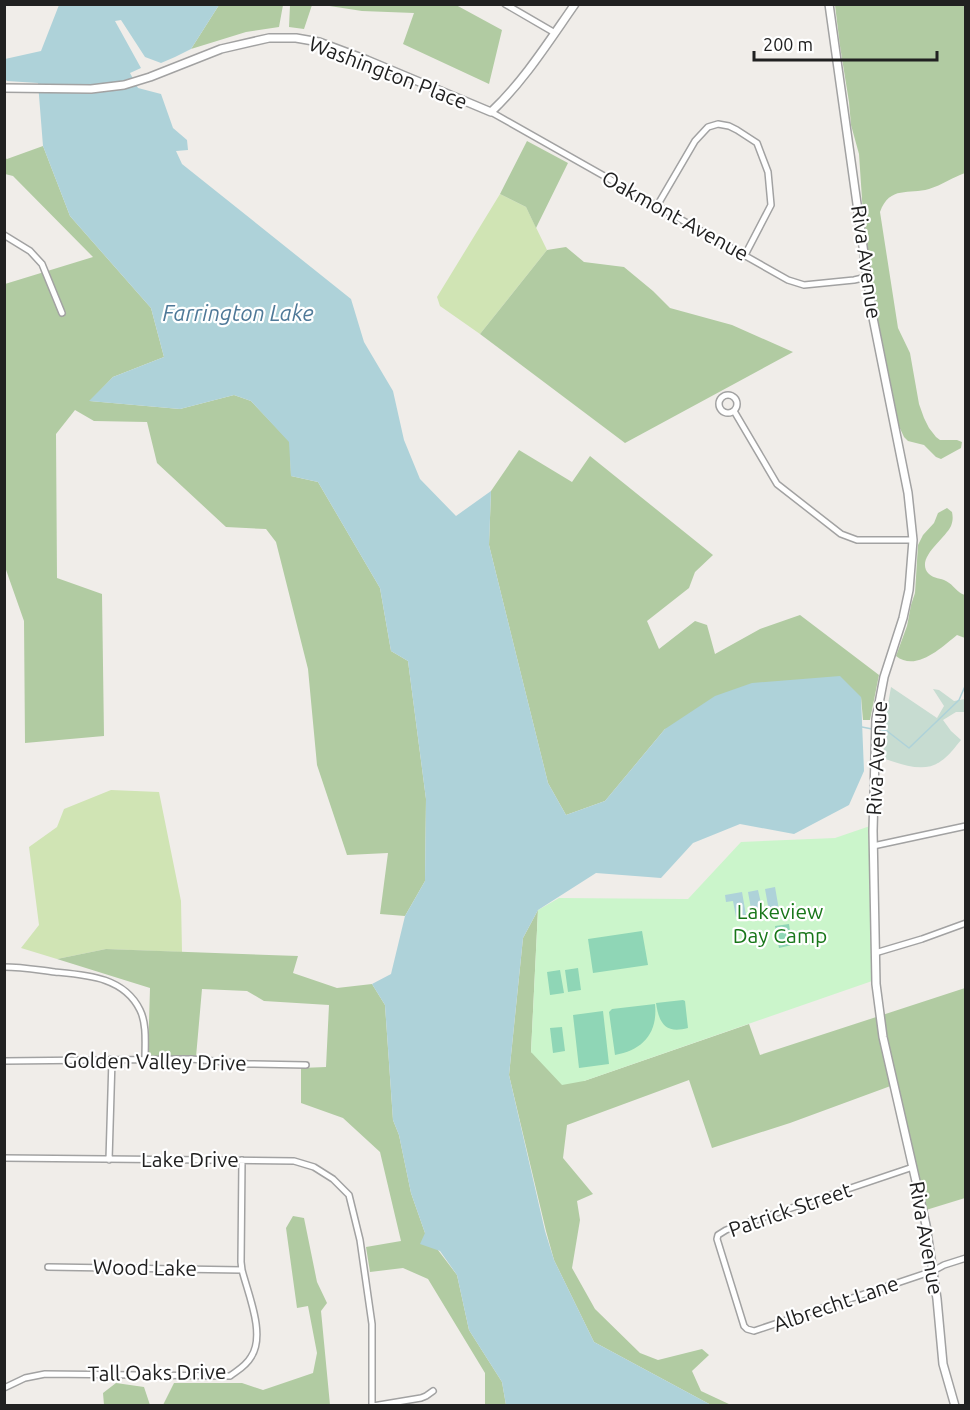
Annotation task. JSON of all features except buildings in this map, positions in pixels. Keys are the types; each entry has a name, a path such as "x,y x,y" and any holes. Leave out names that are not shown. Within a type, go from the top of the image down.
{"street":[{"path":"505,4 555,33"},
{"path":"491,112 518,82 575,4"},
{"name":"Riva Avenue","path":"829,4 875,330 908,494 913,540 909,590 903,618 881,686 875,729 873,846 876,984 883,1037 926,1225 944,1364 956,1406"},
{"name":"Washington Place","path":"6,88 91,89 124,85 221,48 269,38 298,38 319,42 368,60 491,112"},
{"name":"Oakmont Avenue","path":"491,112 788,280 804,285 867,277"},
{"path":"657,206 695,141 708,127 718,124 737,130 757,143 768,172 771,205 745,255"},
{"path":"4,236 30,251 42,264 62,313"},
{"path":"734,411 777,484 841,534 857,540 913,540"},
{"path":"873,846 966,826"},
{"path":"875,953 966,923"},
{"path":"4,967 92,976 108,981 128,993 140,1010 145,1029 145,1060"},
{"path":"108,1160 112,1059"},
{"name":"Golden Valley Drive","path":"4,1061 191,1059 249,1064 306,1065"},
{"name":"Lake Drive","path":"4,1158 294,1161 314,1167 333,1179 349,1195 360,1240 372,1324 373,1406"},
{"name":"Tall Oaks Drive","path":"4,1388 25,1378 45,1374 230,1376 244,1366 252,1356 257,1342 256,1324 242,1270 242,1160"},
{"name":"Patrick Street","path":"742,1322 717,1239 721,1232 913,1167"},
{"name":"Albrecht Lane","path":"742,1322 747,1329 754,1331 966,1258"},
{"name":"Wood Lake","path":"48,1267 242,1270"},
{"path":"373,1406 421,1398 433,1391"}],"green space":[{"path":"219,5 283,5 279,27 246,32 191,49"},
{"path":"290,5 312,5 304,29 289,27"},
{"path":"323,5 456,5 502,30 489,84 403,44 414,13 362,11"},
{"path":"835,5 965,5 965,173 929,189 895,194 884,204 880,212 898,328 910,353 919,404 929,428 936,437 940,440 962,442 961,448 941,459 924,445 908,441 897,422 873,303 865,244 859,154 851,125"},
{"path":"527,141 568,163 536,228 526,207 500,194"},
{"path":"43,146 70,216 151,308 164,357 113,377 90,401 180,409 234,395 251,401 290,442 291,476 318,482 380,588 391,651 408,661 426,799 425,881 405,916 380,914 388,853 347,855 317,765 308,669 276,542 266,529 226,527 157,463 147,422 94,421 75,410 56,434 57,578 102,594 104,736 25,743 24,621 5,567 5,284 93,257 13,176 5,174 5,158"},
{"path":"500,194 526,207 547,250 480,334 440,306 437,297"},
{"path":"566,247 584,262 624,267 670,308 732,325 793,352 625,443 480,334 547,250"},
{"path":"519,450 572,482 590,456 713,555 695,572 689,588 647,621 659,649 695,621 707,625 715,654 760,629 800,615 879,675 870,720 863,720 861,697 665,729 605,801 566,815 548,783 489,545 491,491"},
{"path":"947,508 952,512 952,524 932,549 925,562 925,568 931,576 946,581 965,595 965,638 957,635 944,646 920,660 904,660 896,656 907,626 915,593 918,545 923,535 934,523 938,513"},
{"path":"891,687 937,718 944,706 933,689 939,690 954,701 965,699 965,712 956,712 943,720 961,740 944,759 934,765 920,767 882,758 887,731 884,727"},
{"path":"111,790 159,792 181,901 182,952 106,949 57,959 21,948 39,925 29,847 57,827 64,809"},
{"name":"Lakeview Day Camp","path":"870,826 875,980 584,1081 562,1085 531,1052 538,910 559,898 688,899 741,842 835,838"},
{"path":"538,910 531,1052 584,1081 749,1024 760,1055 965,988 965,1198 926,1210 896,1084 790,1123 712,1148 689,1080 567,1125 563,1158 593,1194 577,1201 580,1220 572,1268 595,1309 640,1353 658,1360 702,1349 709,1355 692,1371 701,1391 731,1405 711,1405 594,1342 554,1260 509,1075 523,938"},
{"path":"789,924 792,945 779,948 775,926"},
{"path":"642,931 648,965 593,973 588,939"},
{"path":"106,949 298,956 293,973 337,988 372,984 385,1005 393,1120 399,1135 411,1193 425,1233 457,1275 469,1330 502,1382 506,1405 485,1405 485,1373 428,1279 403,1268 370,1272 366,1247 401,1241 380,1152 343,1118 301,1103 301,1068 326,1067 329,1005 264,1001 247,991 202,989 196,1057 148,1056 150,988 57,959"},
{"path":"578,968 581,990 568,992 565,970"},
{"path":"560,970 564,993 550,995 547,972"},
{"path":"683,1000 688,1028 674,1030 665,1026 659,1017 656,1003"},
{"path":"655,1004 654,1024 647,1038 633,1049 615,1055 609,1012 612,1009"},
{"path":"603,1011 609,1064 579,1068 573,1015"},
{"path":"562,1027 565,1051 553,1053 550,1028"},
{"path":"293,1216 304,1218 317,1282 327,1303 321,1311 330,1405 163,1405 174,1383 242,1383 263,1390 313,1373 317,1353 308,1306 297,1308 286,1228"},
{"path":"116,1383 144,1387 150,1405 104,1405 103,1393"}],"water":[{"name":"Farrington Lake","path":"59,5 219,5 191,49 161,63 145,57 121,20 115,21 141,68 130,73 138,88 161,94 173,128 187,140 188,150 176,151 182,164 351,299 364,342 393,391 404,440 420,479 456,516 491,491 489,545 548,783 566,815 605,801 665,729 715,696 752,683 840,676 861,697 864,771 849,805 794,834 740,824 693,843 661,878 596,873 538,910 523,938 509,1075 545,1231 554,1260 594,1342 711,1405 506,1405 502,1382 469,1330 457,1275 440,1251 420,1244 425,1233 411,1193 399,1135 393,1120 385,1005 372,984 391,974 405,916 425,881 426,799 408,661 391,651 380,588 318,482 291,476 289,442 251,401 234,395 180,409 89,401 113,377 164,357 151,308 70,216 43,146 38,83 5,79 5,59 41,51"},
{"path":"775,887 779,910 769,911 765,889"},
{"path":"758,890 763,912 752,914 748,892"},
{"path":"742,892 746,915 736,917 733,901 726,902 725,895"}],"waterway":[{"path":"880,730 887,731 909,748 959,700 966,684"},
{"path":"862,727 872,729"}]}
